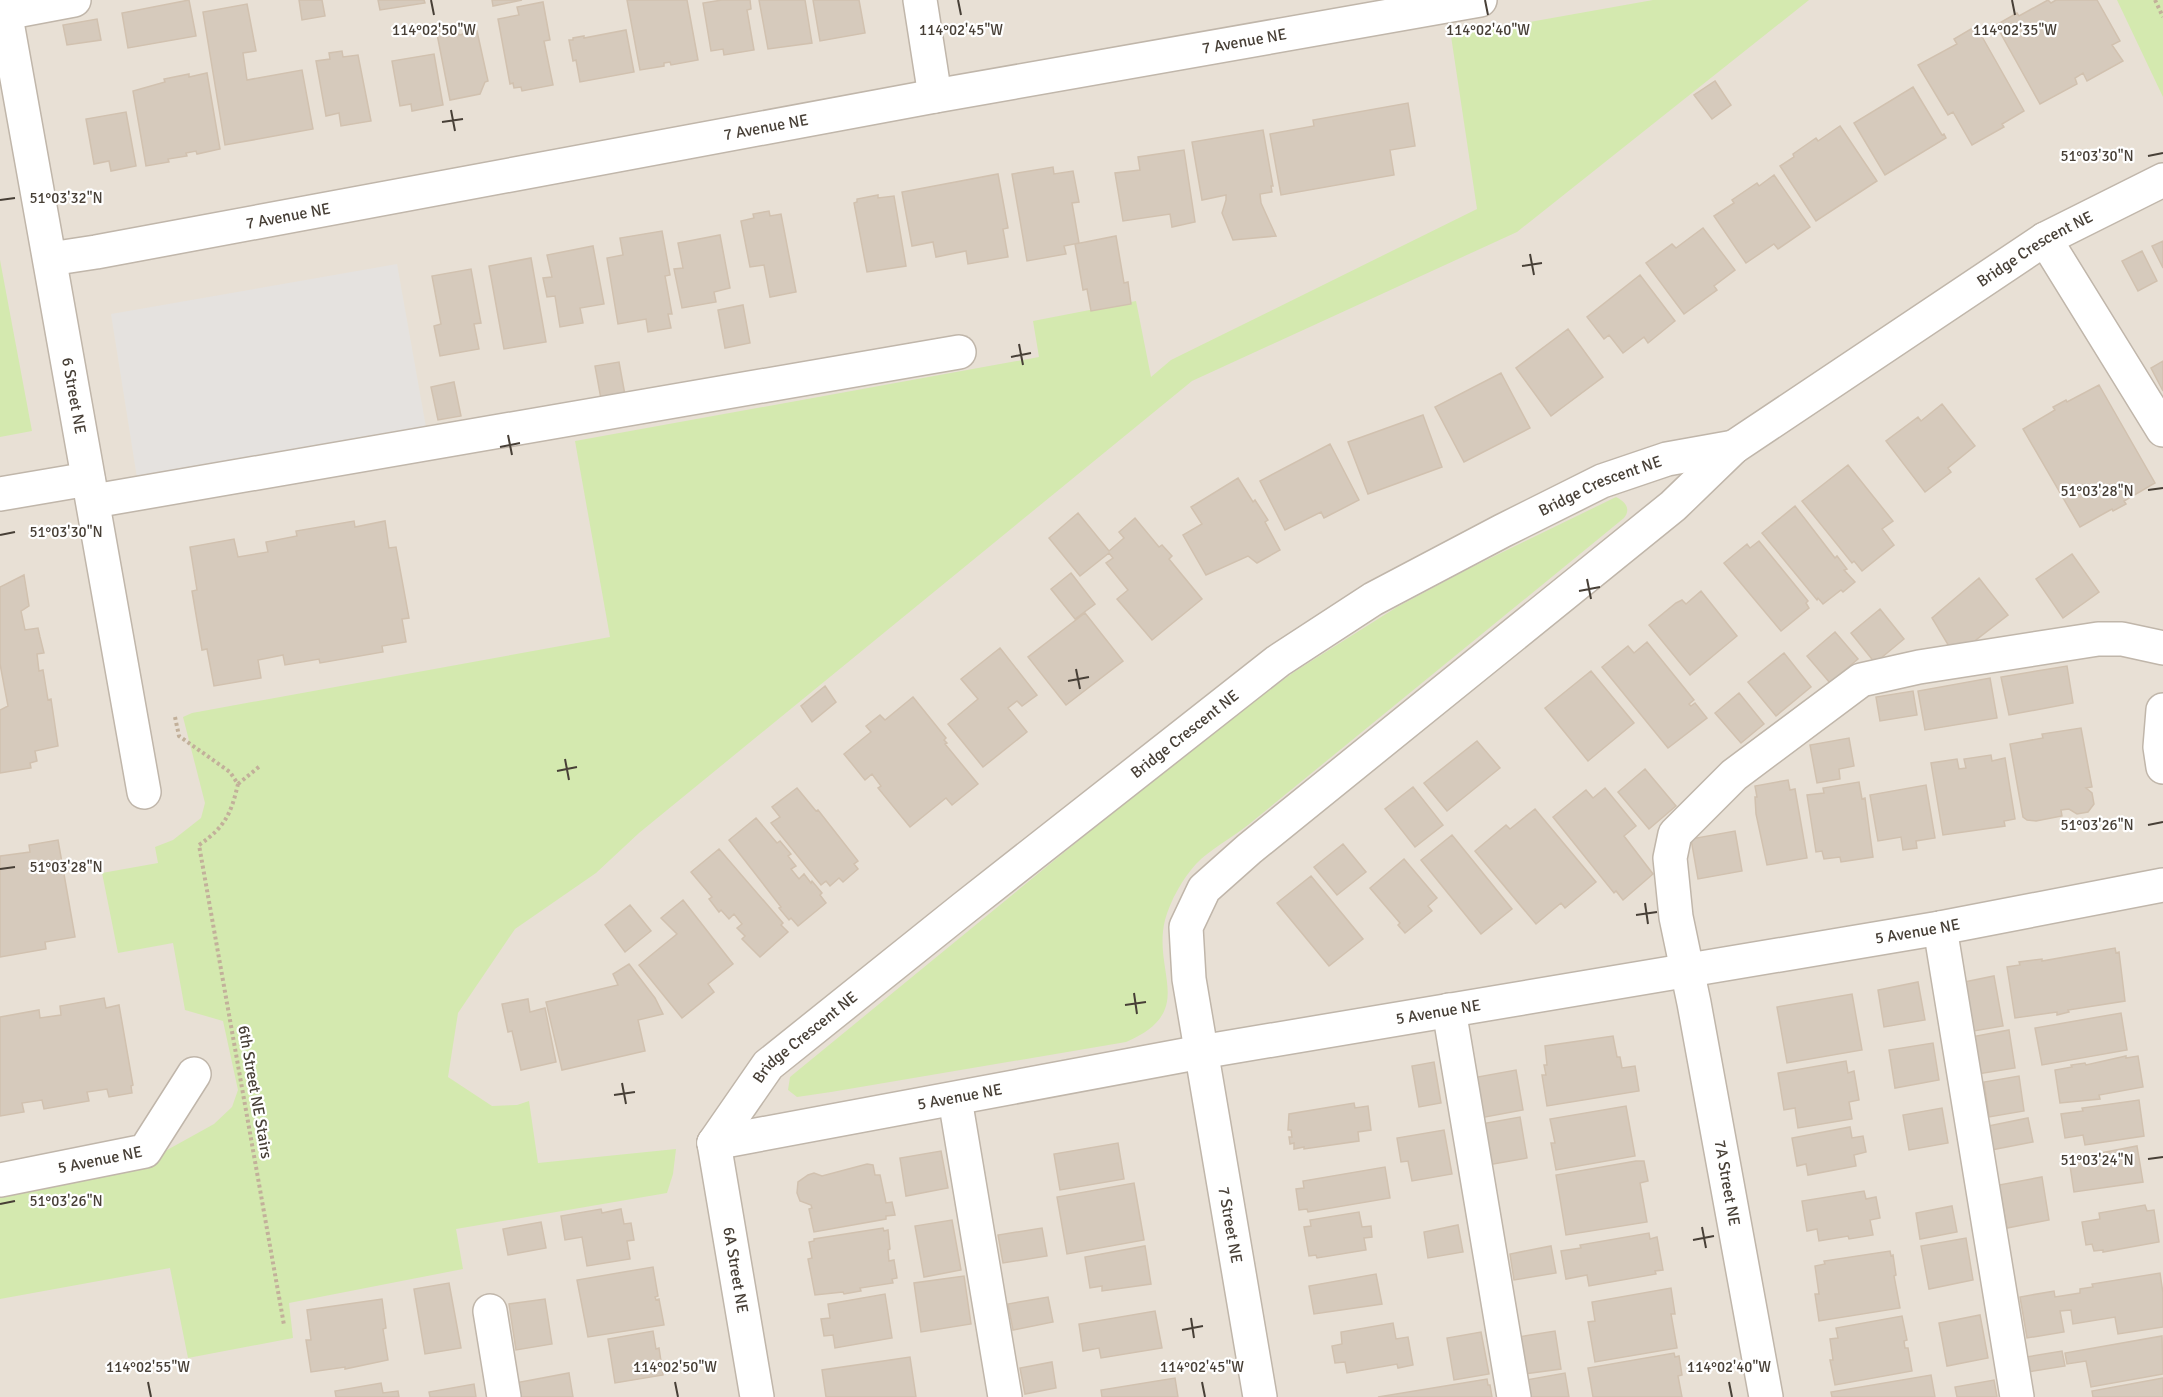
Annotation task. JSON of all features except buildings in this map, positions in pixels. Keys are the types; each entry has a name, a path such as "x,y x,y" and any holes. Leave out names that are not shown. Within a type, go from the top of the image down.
{"street":[{"path":"4,7 74,0"},
{"path":"920,0 935,96"},
{"name":"7 Avenue NE","path":"50,259 935,96 1480,0"},
{"name":"6 Street NE","path":"4,7 144,792"},
{"name":"Bridge Crescent NE","path":"1201,1052 1189,979 1186,927 1204,889 1258,842 1673,506 1734,447 2045,239 2163,180"},
{"path":"2045,239 2163,430"},
{"path":"0,494 91,490 959,352"},
{"name":"Bridge Crescent NE","path":"714,1143 768,1065 1278,661 1373,599 1602,481 1667,459 1734,447"},
{"name":"7A Street NE","path":"1766,1397 1688,970 1676,917 1670,858 1675,834 1734,775 1861,680 1919,668 2098,639 2122,639 2163,648"},
{"path":"2163,710 2160,747 2163,767"},
{"name":"5 Avenue NE","path":"714,1143 1201,1052 1940,928 2163,885"},
{"path":"1940,928 2017,1397"},
{"path":"1449,1010 1514,1397"},
{"name":"7 Street NE","path":"1201,1052 1260,1397"},
{"name":"5 Avenue NE","path":"0,1180 145,1151 194,1074"},
{"path":"955,1099 1005,1397"},
{"name":"6A Street NE","path":"714,1143 757,1397"},
{"path":"490,1311 504,1397"}],"path":[{"path":"2155,0 2163,17"},
{"path":"175,717 179,736 230,772 238,784 260,766"},
{"name":"6th Street NE Stairs","path":"238,784 232,808 216,833 199,845 284,1325"}],"shaded area":[{"path":"0,0 2163,0 2163,1397 0,1397"},
{"path":"397,264 427,433 138,484 111,314"}],"green space":[{"path":"1653,0 1809,0 1517,232 1192,381 639,833 596,873 515,929 458,1013 448,1077 492,1106 517,1105 529,1101 538,1163 676,1149 673,1174 667,1193 456,1229 463,1269 289,1303 293,1338 188,1358 170,1268 0,1299 0,1193 149,1160 214,1124 232,1107 238,1090 223,1021 185,1010 173,943 118,953 102,873 158,863 155,847 173,840 201,818 205,803 183,717 192,713 610,637 575,441 1039,357 1033,321 1136,301 1151,377 1171,360 1477,209 1451,36"},
{"path":"2117,0 2163,0 2163,97"},
{"path":"0,260 32,431 0,437"},
{"path":"1616,497 1626,506 1627,512 1624,518 1248,825 1196,864 1178,890 1165,920 1163,939 1168,989 1167,1004 1161,1017 1148,1030 1126,1042 831,1092 797,1097 788,1090 790,1077 1194,746 1294,672 1397,607 1468,569"}]}
